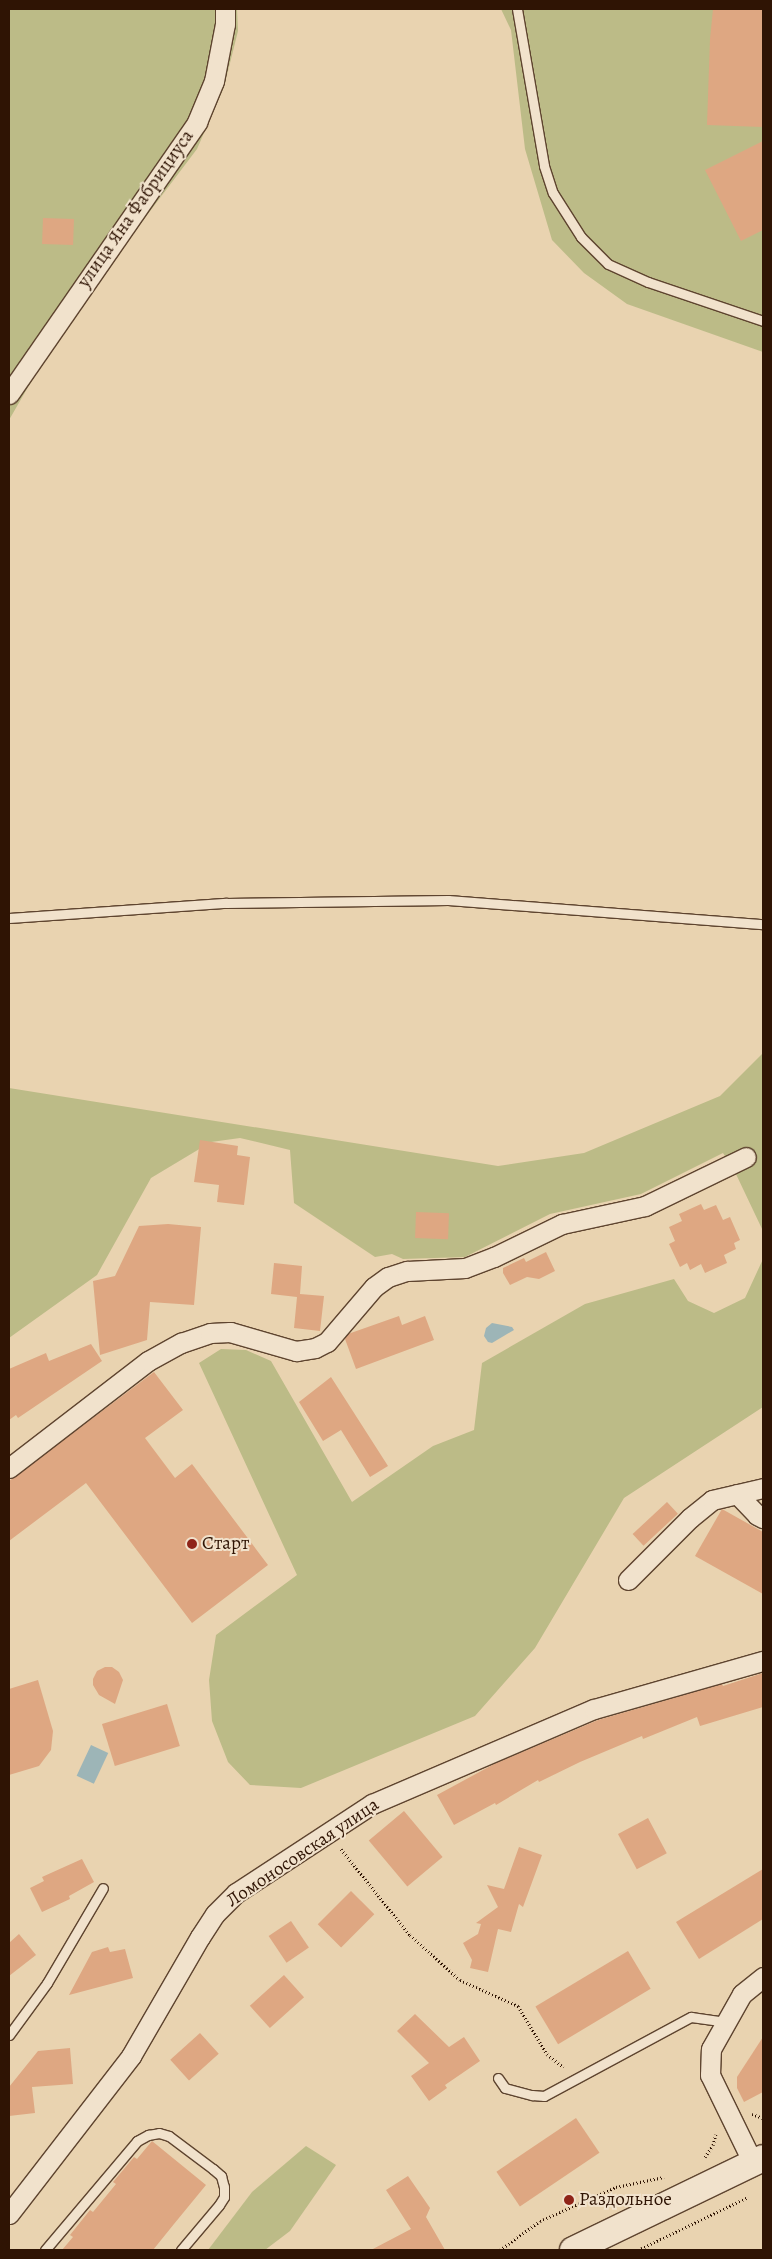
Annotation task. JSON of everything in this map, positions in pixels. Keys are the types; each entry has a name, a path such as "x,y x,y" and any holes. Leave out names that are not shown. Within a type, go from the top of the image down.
{"main road":[{"path":"574,2250 758,2160"}],"street":[{"name":"улица Яна Фабрициуса","path":"9,394 197,122 214,80 225,24 225,9"},
{"path":"9,1468 148,1361 181,1343 210,1334 230,1332 296,1351 315,1348 332,1337 374,1286 388,1278 407,1271 465,1268 494,1257 562,1224 645,1206 746,1158"},
{"path":"628,1580 690,1518 712,1500 763,1488"},
{"path":"737,1494 757,1515 763,1518"},
{"name":"Ломоносовская улица","path":"9,2214 131,2056 215,1914 236,1893 372,1804 594,1709 763,1661"},
{"path":"758,2160 710,2075 711,2049 742,1994 763,1977"}],"lane":[{"path":"516,9 544,166 553,193 581,237 608,264 648,282 763,321"},
{"path":"9,918 226,904 448,900 763,924"},
{"path":"9,2035 47,1983 103,1888"},
{"path":"498,2078 504,2088 532,2096 544,2096 691,2017 726,2022"},
{"path":"45,2250 137,2141 148,2135 159,2133 169,2136 213,2169 220,2176 224,2187 224,2196 219,2205 181,2250"}],"path":[{"path":"328,1833 410,1935 460,1980 518,2006 547,2054"},
{"path":"699,2162 711,2149 716,2127"},
{"path":"500,2250 540,2221 616,2187 673,2174"},
{"path":"638,2250 748,2197"}],"shaded area":[{"path":"9,9 237,9 238,31 224,87 197,149 64,325 9,420"},
{"path":"501,9 763,9 763,352 627,304 584,273 552,240 525,149 511,30"},
{"path":"763,1053 763,1231 735,1172 723,1153 641,1194 550,1214 465,1257 403,1259 392,1254 375,1257 294,1203 290,1150 240,1138 211,1142 151,1178 97,1275 9,1338 9,1088 498,1166 584,1153 720,1096"},
{"path":"763,1259 763,1407 624,1498 535,1648 475,1716 301,1788 250,1785 228,1762 212,1721 209,1680 216,1635 297,1575 199,1363 221,1349 246,1350 271,1361 352,1502 433,1446 474,1430 482,1363 585,1304 674,1279 688,1301 714,1313 745,1298"},
{"path":"306,2146 336,2165 290,2231 265,2250 208,2250 252,2192"}],"water":[{"path":"492,1323 512,1327 514,1330 492,1343 488,1342 484,1336 486,1328"},
{"path":"91,1745 108,1753 94,1784 77,1776"}],"building":[{"path":"713,9 763,9 763,127 707,125"},
{"path":"763,141 763,230 741,241 705,170"},
{"path":"43,218 74,219 73,245 42,244"},
{"path":"200,1140 238,1146 237,1155 250,1157 244,1205 217,1202 219,1185 194,1182"},
{"path":"701,1204 704,1210 716,1205 723,1220 730,1217 740,1240 734,1243 736,1249 724,1255 727,1263 705,1273 701,1264 690,1270 687,1263 680,1267 669,1244 675,1241 669,1227 682,1221 679,1214"},
{"path":"416,1212 449,1213 448,1239 415,1238"},
{"path":"168,1224 201,1227 194,1305 150,1302 147,1340 100,1355 93,1281 115,1276 139,1226"},
{"path":"546,1252 555,1271 539,1279 527,1277 510,1285 503,1273 503,1268 524,1258 526,1262"},
{"path":"274,1263 302,1266 300,1294 324,1296 320,1331 294,1328 297,1297 271,1294"},
{"path":"399,1316 402,1325 425,1316 434,1340 356,1369 345,1339 348,1334"},
{"path":"91,1344 102,1361 18,1418 16,1415 9,1420 9,1369 46,1353 49,1361"},
{"path":"154,1372 183,1410 145,1438 175,1478 192,1464 268,1565 192,1623 86,1483 9,1541 9,1481"},
{"path":"331,1377 388,1466 370,1477 341,1430 323,1441 299,1402"},
{"path":"667,1502 678,1514 644,1546 633,1534"},
{"path":"722,1509 763,1532 763,1594 695,1556"},
{"path":"105,1667 112,1667 119,1672 123,1680 115,1704 99,1695 93,1685 93,1679 97,1671"},
{"path":"763,1673 763,1707 700,1726 697,1717 643,1739 642,1736 580,1762 539,1782 538,1780 496,1805 495,1803 454,1825 437,1795 496,1763 598,1720 722,1684 723,1686"},
{"path":"38,1680 53,1731 51,1750 39,1766 9,1775 9,1689"},
{"path":"167,1704 180,1746 115,1766 102,1724"},
{"path":"404,1811 443,1857 407,1887 369,1841"},
{"path":"648,1818 667,1853 637,1869 618,1834"},
{"path":"519,1847 542,1855 523,1907 519,1904 511,1932 498,1929 488,1972 470,1968 472,1960 463,1943 478,1934 481,1924 476,1923 498,1907 487,1885 504,1889"},
{"path":"82,1859 94,1882 69,1896 70,1899 42,1912 30,1888 44,1881 42,1877"},
{"path":"763,1869 763,1919 699,1959 676,1922"},
{"path":"351,1891 374,1914 341,1948 318,1924"},
{"path":"291,1921 309,1948 287,1963 269,1936"},
{"path":"19,1934 36,1955 9,1976 9,1943"},
{"path":"108,1947 110,1952 125,1949 133,1978 69,1995 92,1952"},
{"path":"628,1951 651,1989 558,2044 535,2007"},
{"path":"284,1975 304,1997 270,2028 250,2006"},
{"path":"415,2014 449,2047 464,2037 480,2061 445,2085 447,2088 429,2101 411,2076 429,2063 397,2031"},
{"path":"200,2033 219,2054 189,2081 170,2060"},
{"path":"763,2037 763,2092 744,2102 737,2088 737,2077"},
{"path":"70,2048 73,2084 32,2087 35,2113 9,2116 9,2087 38,2051"},
{"path":"576,2118 599,2153 520,2207 496,2172"},
{"path":"152,2141 206,2185 153,2250 62,2250 73,2237 70,2235 90,2210 93,2212 116,2184 113,2182 134,2157 137,2159"},
{"path":"408,2176 430,2208 426,2217 445,2250 371,2250 411,2229 386,2190"}],"place":[{"name":"Старт","path":"192,1544"},
{"name":"Раздольное","path":"569,2200"}]}
